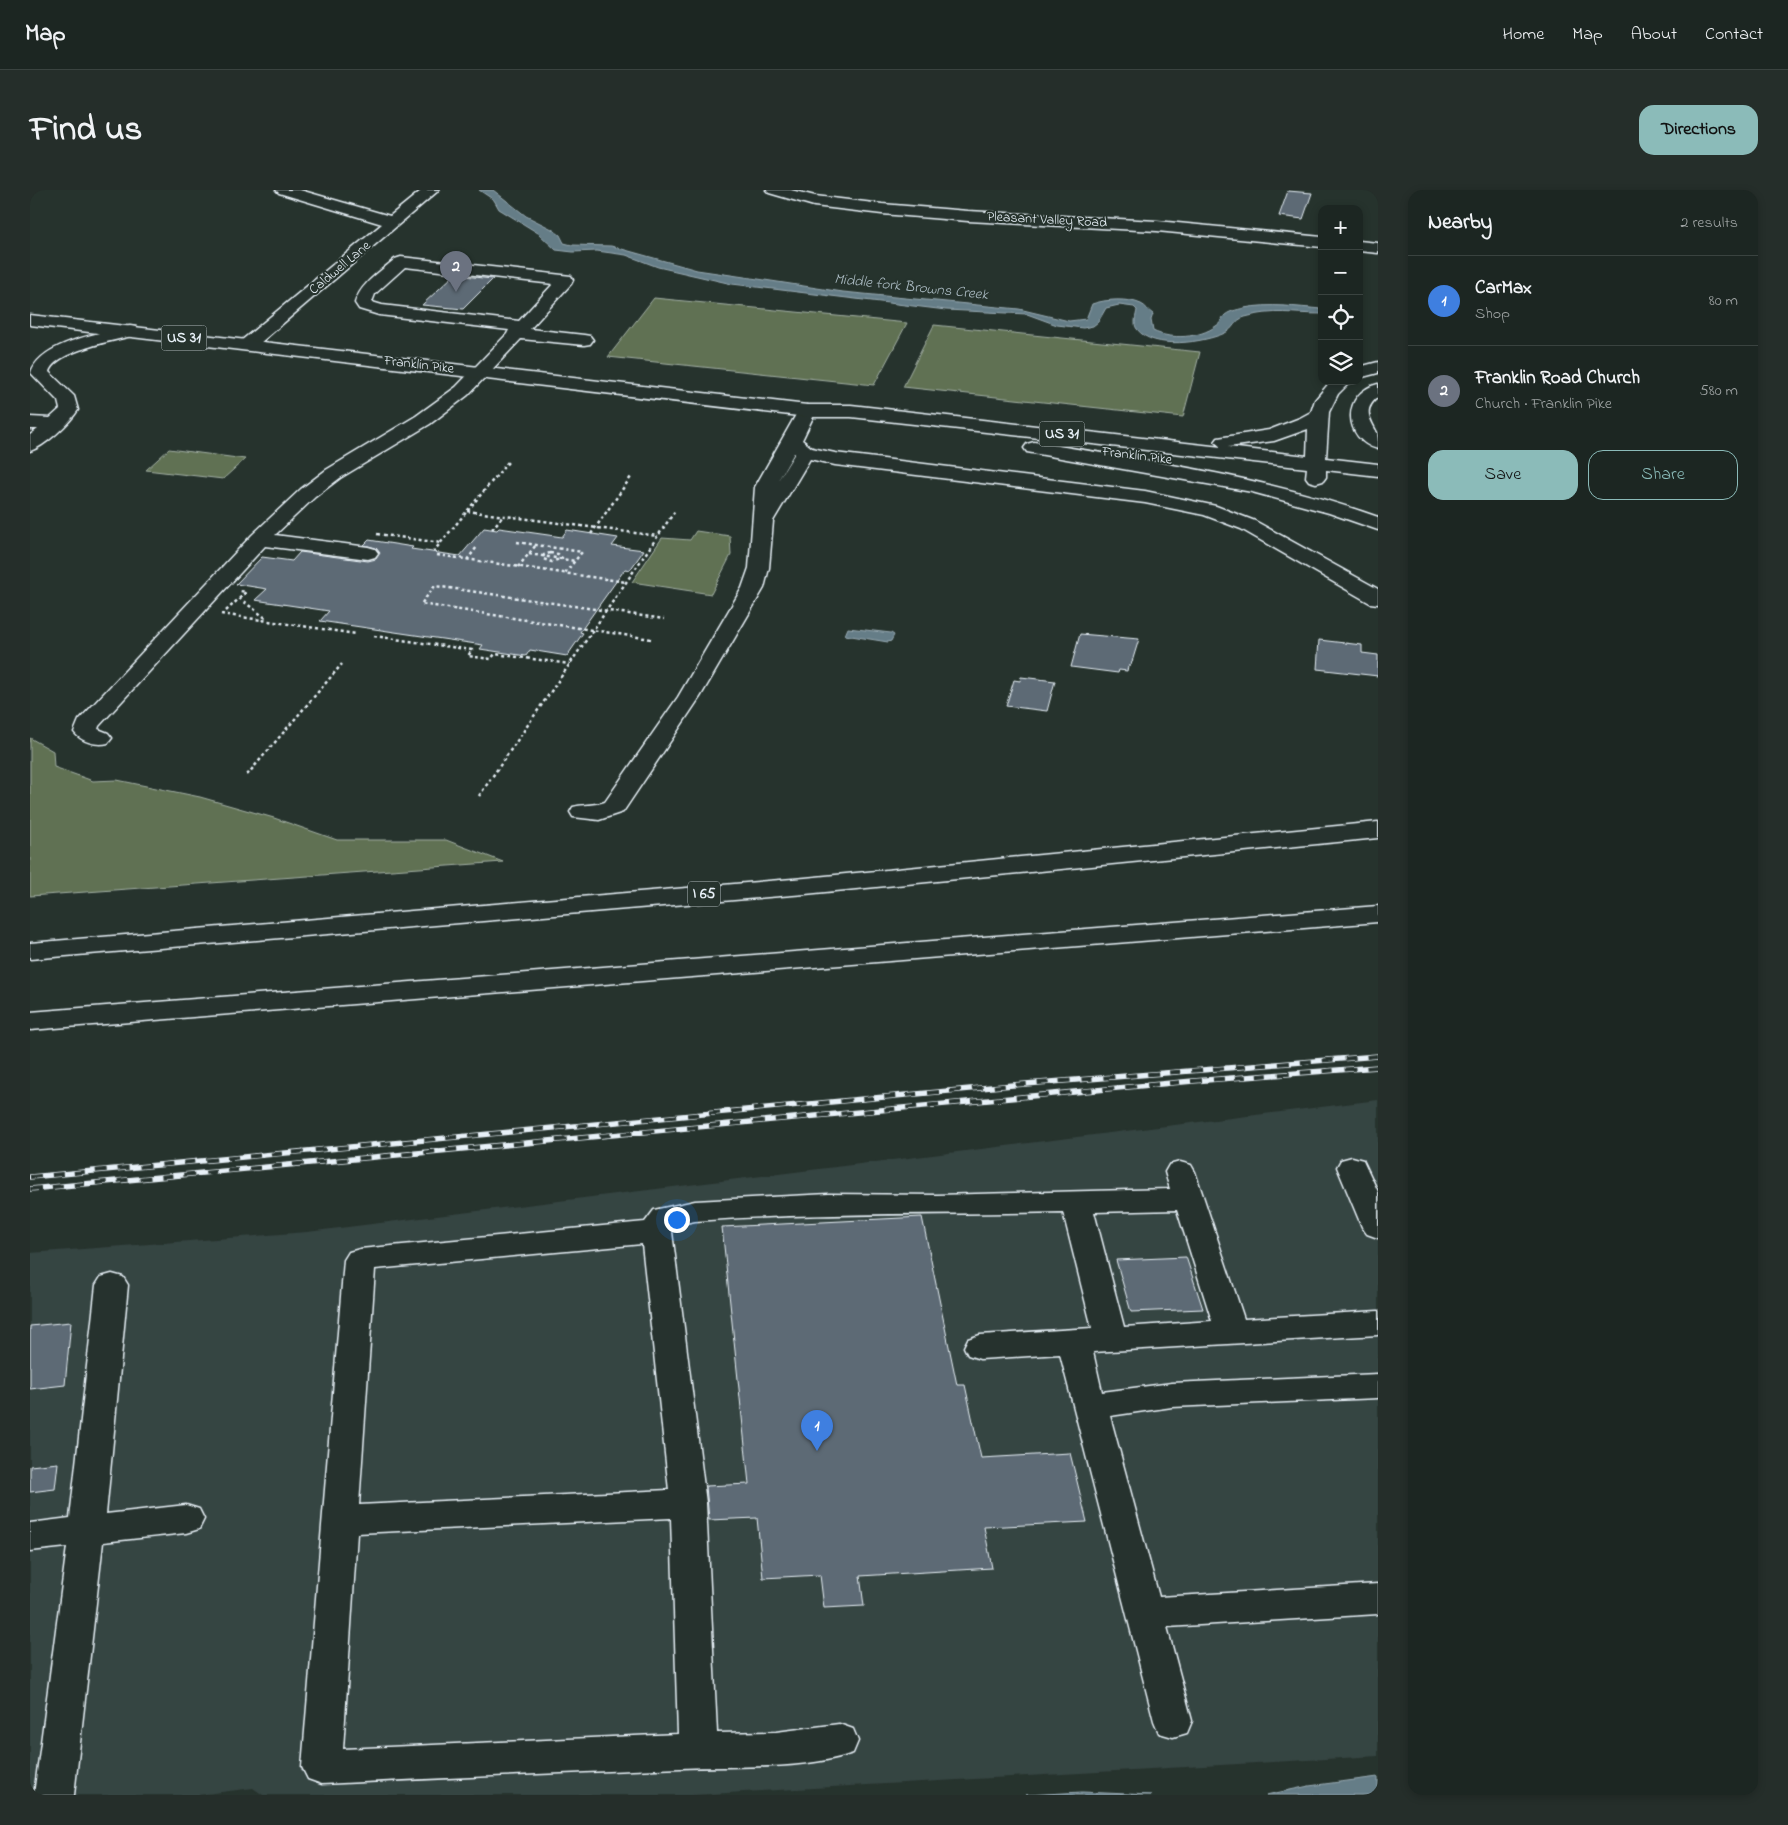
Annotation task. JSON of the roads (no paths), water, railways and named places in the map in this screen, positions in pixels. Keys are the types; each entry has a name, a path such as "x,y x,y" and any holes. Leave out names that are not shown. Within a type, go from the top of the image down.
{"main road":[{"path":"284,190 393,222"},
{"name":"Caldwell Lane","path":"248,345 431,190"},
{"name":"Pleasant Valley Road","path":"774,190 814,201 882,209 968,216 1157,226 1318,242"},
{"path":"1363,246 1378,248"},
{"path":"100,738 86,732 88,725 259,539 308,493 328,478 423,420 462,391 481,373 565,280 354,256"},
{"path":"401,262 365,295 363,302 365,305 387,312 584,340"},
{"name":"Franklin Pike","path":"30,320 807,411 851,410 970,430 1316,470 1378,484"},
{"path":"30,445 66,414 70,406 68,400 40,373 42,363 70,349 130,331"},
{"path":"1363,372 1378,367"},
{"path":"1316,470 1318,415 1328,392 1337,385"},
{"path":"1378,389 1363,400 1359,407 1359,415 1364,429 1378,442"},
{"path":"582,812 599,813 614,807 689,697 753,588 759,568 763,521 760,504 762,492 798,447 807,411"},
{"path":"970,430 1226,442 1267,437 1290,431 1318,415"},
{"path":"30,423 55,424"},
{"path":"970,430 1239,482 1327,506 1378,524"},
{"path":"798,447 870,465 1107,492 1190,505 1225,515 1248,525 1378,598"},
{"name":"Franklin Pike","path":"1316,470 1378,470"},
{"path":"259,539 368,553"},
{"name":"I 65","path":"30,951 805,886 1378,830"},
{"path":"30,1021 1378,914"},
{"path":"1352,1167 1378,1227"},
{"path":"698,1750 688,1503 656,1232 665,1217 695,1211 829,1204 937,1205 1076,1202 1184,1185 1231,1331"},
{"path":"1076,1202 1111,1338"},
{"path":"656,1232 360,1260 322,1767 776,1748 839,1741"},
{"path":"54,1795 87,1530 112,1285"},
{"path":"980,1347 1378,1323"},
{"path":"1074,1340 1082,1380 1173,1721"},
{"path":"1090,1406 1172,1395 1378,1386"},
{"path":"341,1520 688,1503"},
{"path":"30,1537 186,1519"},
{"path":"1144,1612 1378,1599"}],"water":[{"path":"479,190 493,190 526,216 552,229 560,235 564,243 611,246 697,270 843,292 1019,309 1069,321 1086,319 1092,304 1110,300 1123,300 1143,305 1153,314 1151,320 1153,331 1177,337 1194,335 1209,330 1218,324 1227,313 1244,308 1293,306 1318,309 1318,314 1265,313 1255,315 1241,318 1225,333 1205,339 1180,343 1155,340 1145,336 1136,327 1137,310 1134,307 1119,305 1106,308 1098,322 1093,326 1083,328 1057,325 1027,314 946,310 732,284 658,267 626,255 597,251 573,252 556,250 538,233 499,209 494,200"},
{"path":"848,628 891,633 894,635 891,641 888,642 845,635"},
{"path":"1378,1777 1378,1794 1374,1795 1266,1795 1309,1786"},
{"path":"1082,1792 1151,1795 1026,1795"}],"railway":[{"path":"30,1177 1013,1085 1378,1056"},
{"path":"30,1189 1193,1081 1378,1067"}],"place":[{"name":"Franklin Road Church","path":"456,292"},
{"name":"CarMax","path":"817,1451"}],"water label":[{"name":"Middle fork Browns Creek","path":"911,287"}]}
